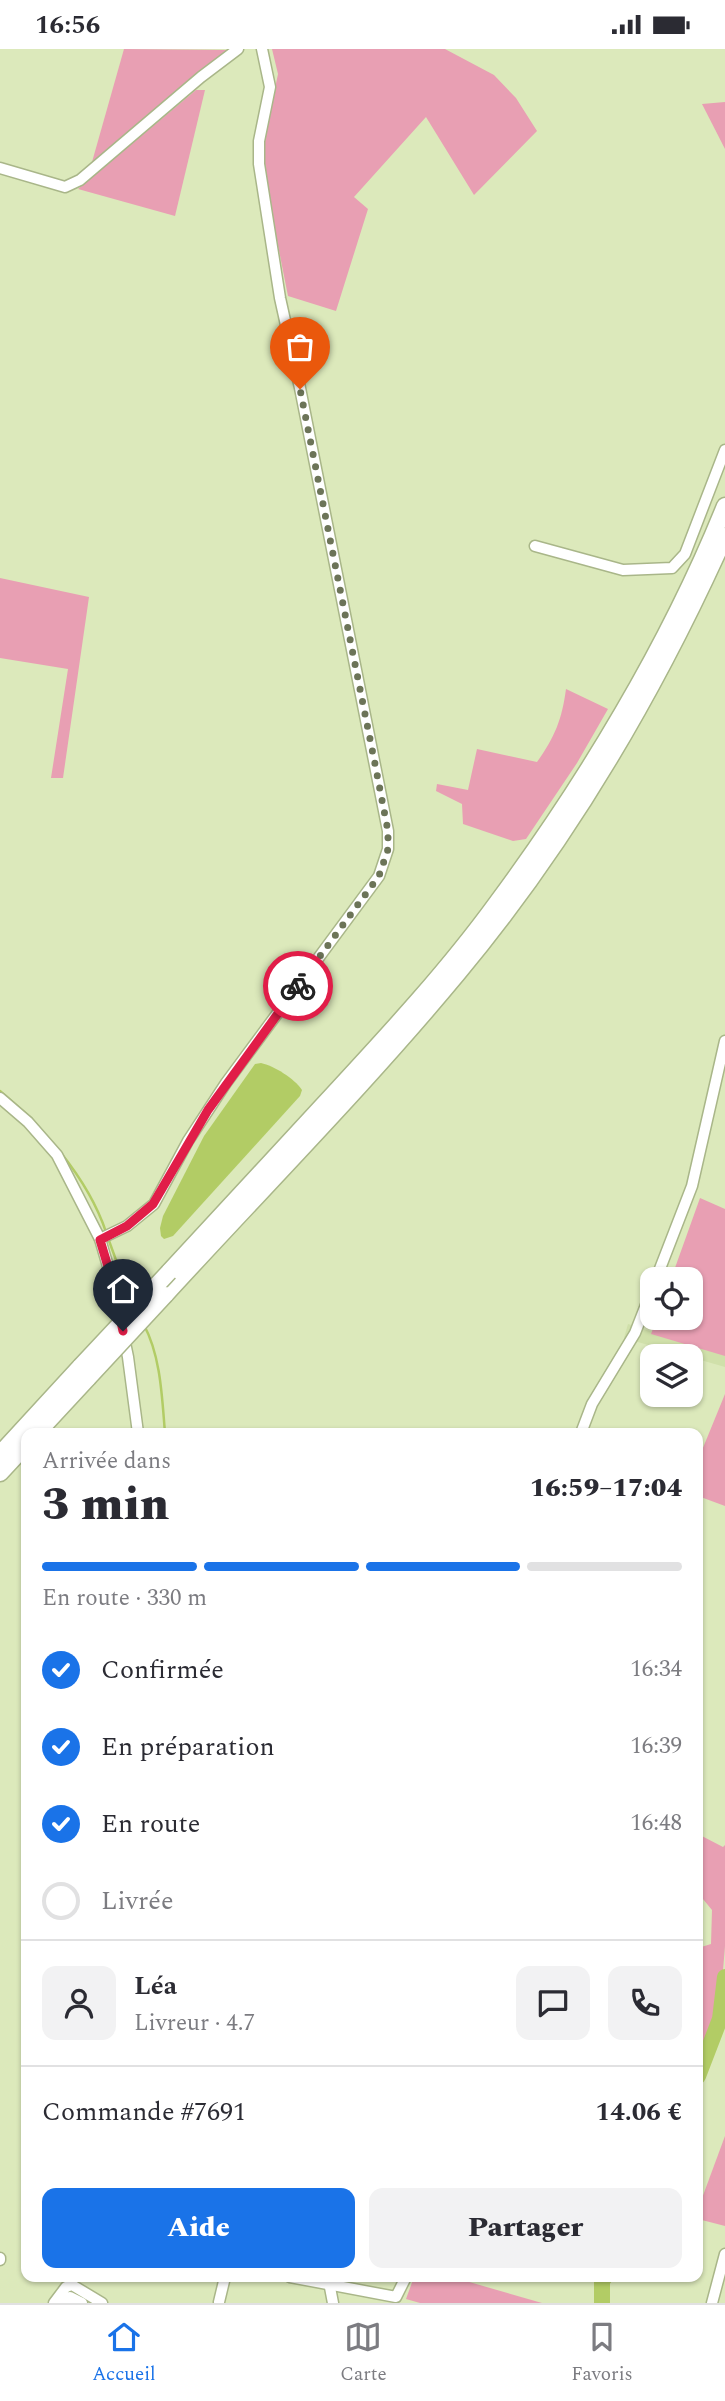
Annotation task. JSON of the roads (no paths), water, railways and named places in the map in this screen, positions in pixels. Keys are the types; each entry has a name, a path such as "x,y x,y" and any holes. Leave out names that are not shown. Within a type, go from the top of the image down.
{"highway":[{"path":"41,1428 84,1372 169,1272 375,1049 496,905 565,806 611,731 686,593 725,506"},
{"path":"27,1428 165,1295 384,1057 457,974 505,913 622,739 672,648 725,536"},
{"path":"0,1454 21,1434"},
{"path":"0,1473 21,1450"}],"street":[{"path":"0,168 65,187 80,180 238,49"},
{"path":"100,1240 127,1226 153,1204 188,1141 220,1092 379,876 388,849 388,831 375,764 280,298 262,185 259,141 270,87 262,49"},
{"path":"535,546 623,570 672,568 685,554 725,450"},
{"path":"661,1267 692,1187 725,1041"},
{"path":"0,1098 28,1122 57,1156 100,1240 112,1280 128,1357 137,1428"},
{"path":"583,1428 592,1403 640,1320"},
{"path":"712,2303 725,2254"},
{"path":"219,2302 224,2282"},
{"path":"329,2282 333,2303"},
{"path":"333,2282 397,2300 404,2282"},
{"path":"54,2303 66,2287 72,2285 102,2303"},
{"path":"62,2303 70,2297 82,2303"}],"waterway":[{"path":"0,1091 32,1119 52,1143"},
{"path":"61,1153 87,1190 106,1232"},
{"path":"108,1238 132,1304"},
{"path":"144,1325 157,1364 165,1428"},
{"path":"703,2063 720,2019 725,1977"},
{"path":"602,2282 602,2303"}]}
